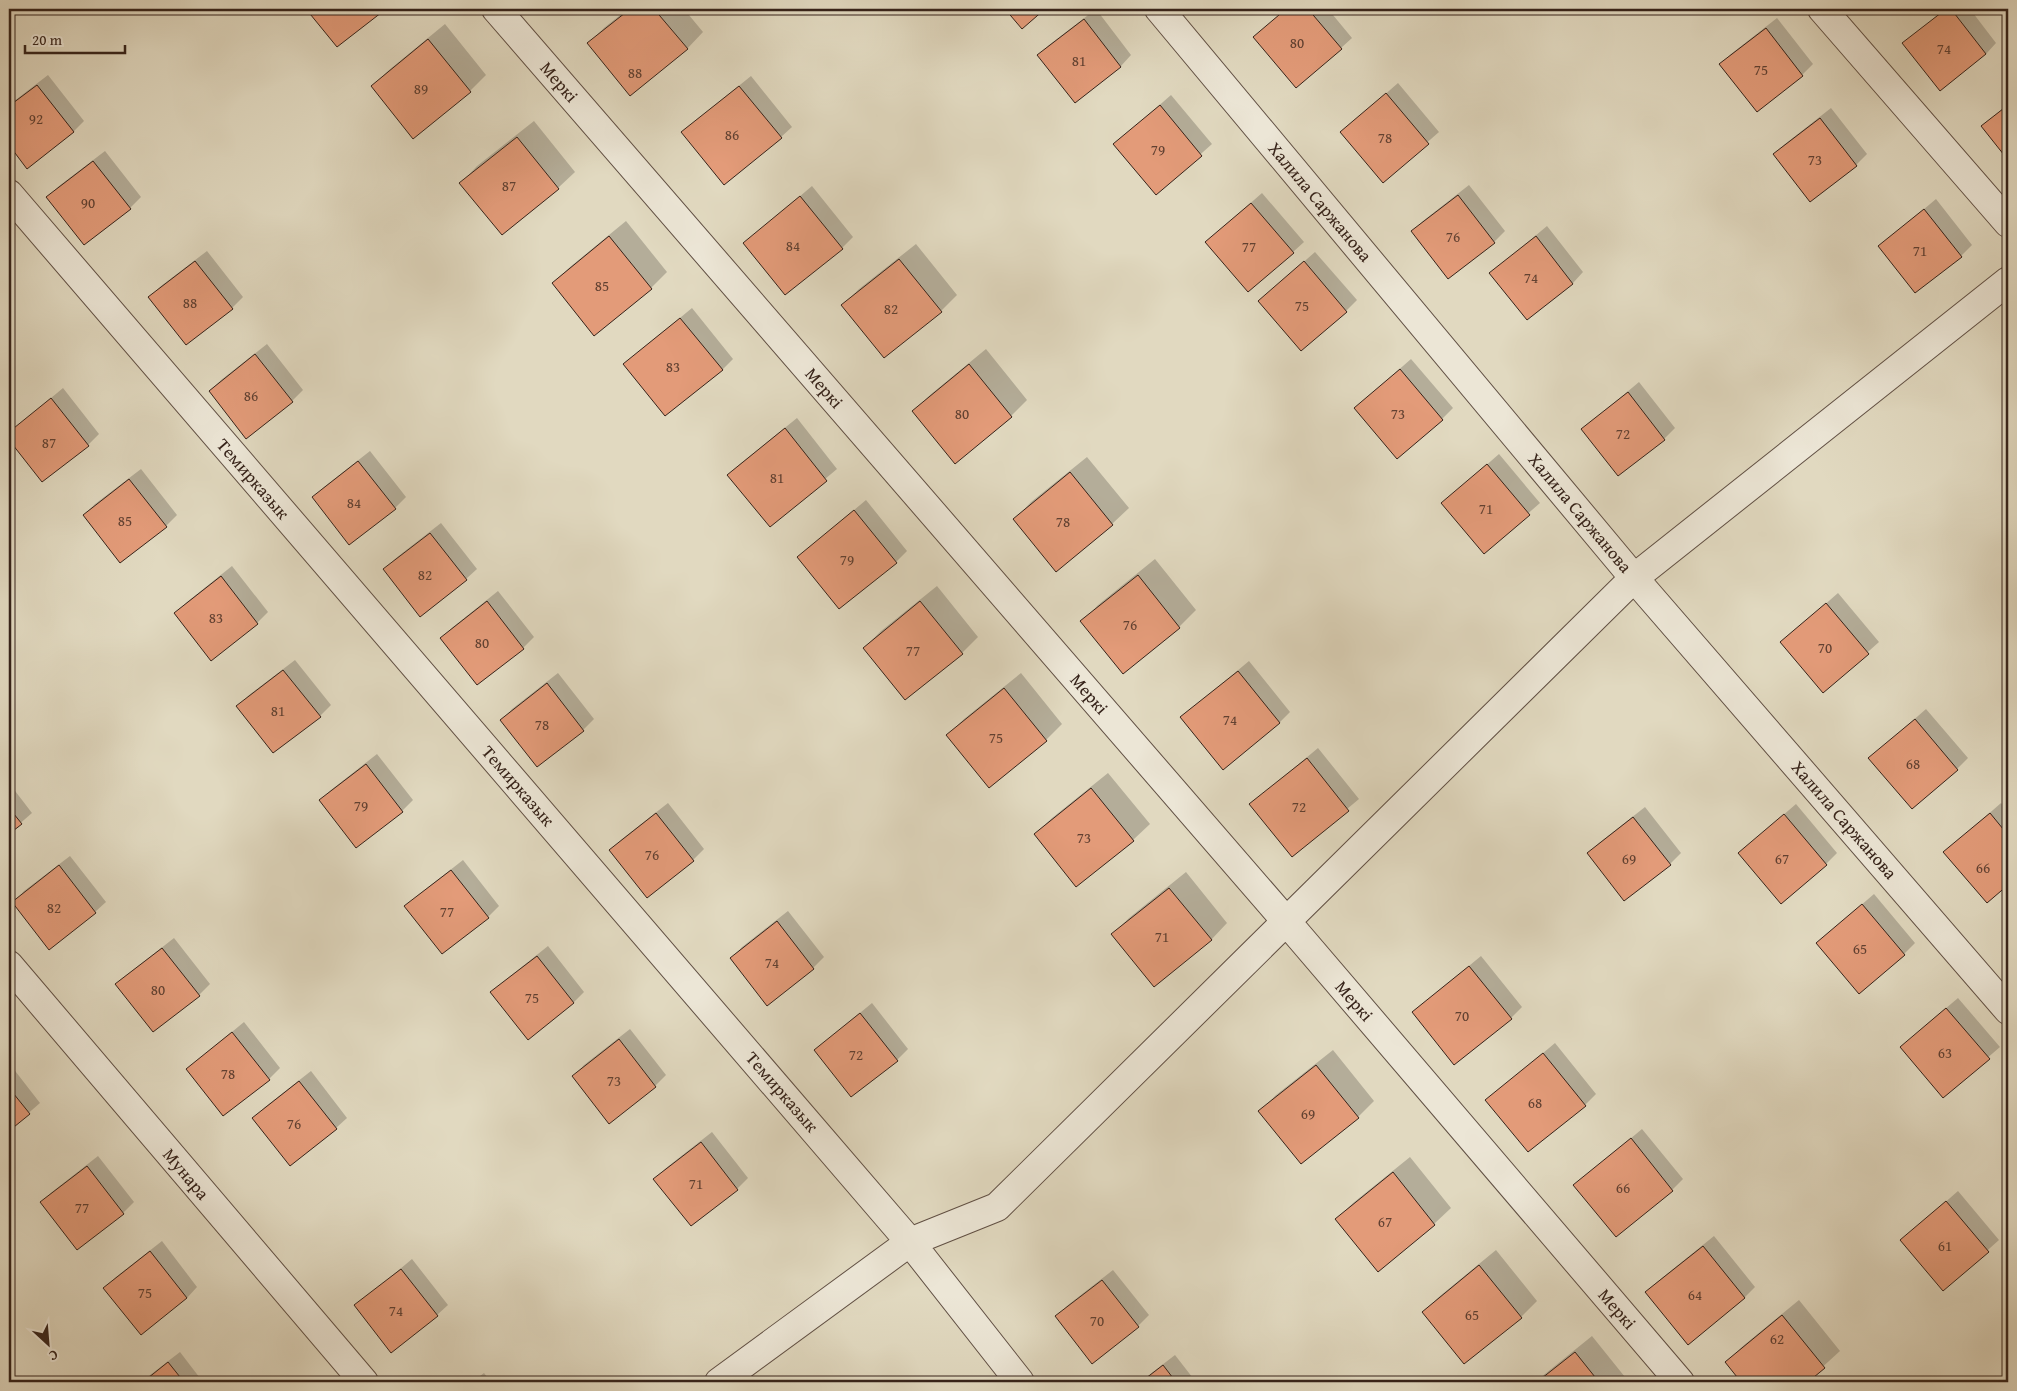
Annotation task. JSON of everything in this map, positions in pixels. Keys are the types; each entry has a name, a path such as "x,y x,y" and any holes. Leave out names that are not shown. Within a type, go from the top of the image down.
{"street":[{"name":"Меркі","path":"496,9 1286,921 1680,1382"},
{"name":"Халила Саржанова","path":"1159,9 1634,578 2008,1010"},
{"path":"1822,9 2008,223"},
{"name":"Темирказык","path":"9,194 910,1242 1020,1382"},
{"path":"720,1382 910,1242 997,1207 1634,578 2008,281"},
{"name":"Мунара","path":"9,965 364,1382"}],"building":[{"path":"306,9 386,9 337,47"},
{"path":"630,9 654,9 688,49 630,96 587,43"},
{"path":"1005,9 1045,9 1022,29"},
{"path":"1286,9 1308,9 1342,49 1296,88 1253,37"},
{"path":"1946,9 1951,9 1986,54 1940,91 1902,43"},
{"path":"1084,19 1121,67 1075,103 1037,55"},
{"path":"1766,28 1803,76 1757,112 1719,64"},
{"path":"428,39 471,92 413,139 371,86"},
{"path":"37,85 74,132 27,169 9,145 9,106"},
{"path":"739,86 782,138 724,185 681,132"},
{"path":"1386,93 1429,144 1383,183 1340,132"},
{"path":"1160,105 1202,156 1156,195 1113,144"},
{"path":"2008,105 2008,160 1981,126"},
{"path":"1820,118 1857,166 1810,202 1773,154"},
{"path":"517,137 559,189 502,235 459,183"},
{"path":"93,161 131,209 84,245 46,197"},
{"path":"1458,195 1495,243 1448,279 1411,231"},
{"path":"800,196 843,249 785,295 743,243"},
{"path":"1251,203 1294,253 1248,292 1205,242"},
{"path":"1924,209 1962,257 1915,293 1878,246"},
{"path":"609,236 652,289 594,336 552,283"},
{"path":"1536,236 1573,284 1527,320 1489,273"},
{"path":"899,259 942,312 884,358 841,305"},
{"path":"195,261 233,309 186,345 148,297"},
{"path":"1304,261 1347,312 1301,351 1258,301"},
{"path":"680,318 723,370 665,416 623,364"},
{"path":"255,354 293,402 246,439 209,391"},
{"path":"969,364 1012,417 955,464 912,411"},
{"path":"1400,369 1443,420 1397,459 1354,408"},
{"path":"1628,392 1665,440 1618,476 1581,429"},
{"path":"51,398 89,446 42,482 9,440 9,432"},
{"path":"785,428 827,481 770,527 727,475"},
{"path":"358,461 396,509 349,545 312,497"},
{"path":"1487,464 1530,515 1484,554 1441,503"},
{"path":"1070,472 1113,525 1056,572 1013,519"},
{"path":"129,479 167,527 120,563 83,515"},
{"path":"854,510 897,563 839,609 797,557"},
{"path":"430,533 467,580 420,617 383,569"},
{"path":"1138,575 1180,628 1123,674 1080,621"},
{"path":"221,576 258,624 211,661 174,613"},
{"path":"487,601 524,649 477,685 440,638"},
{"path":"920,601 963,654 905,700 863,648"},
{"path":"1826,603 1869,654 1823,693 1780,642"},
{"path":"283,670 321,717 273,753 236,706"},
{"path":"1238,671 1280,723 1223,770 1180,717"},
{"path":"547,683 584,731 537,767 500,720"},
{"path":"1004,688 1047,741 989,788 946,735"},
{"path":"1915,719 1958,770 1912,809 1868,758"},
{"path":"1307,758 1349,811 1292,857 1249,804"},
{"path":"366,764 403,812 356,848 319,800"},
{"path":"1091,788 1134,841 1076,887 1034,834"},
{"path":"9,808 22,824 9,834"},
{"path":"656,813 694,861 647,898 609,850"},
{"path":"1990,813 2008,835 2008,885 1987,903 1943,852"},
{"path":"1784,814 1827,865 1781,904 1738,853"},
{"path":"1633,817 1671,865 1624,901 1587,853"},
{"path":"59,865 96,913 49,950 12,902"},
{"path":"451,870 489,918 442,954 404,906"},
{"path":"1169,888 1212,940 1154,987 1111,934"},
{"path":"1862,904 1905,955 1859,994 1816,943"},
{"path":"777,921 814,969 767,1006 730,958"},
{"path":"162,948 200,996 153,1032 115,984"},
{"path":"537,956 574,1003 528,1040 490,992"},
{"path":"1469,966 1512,1019 1454,1065 1412,1012"},
{"path":"1946,1008 1990,1059 1943,1098 1900,1047"},
{"path":"860,1013 898,1061 851,1097 814,1050"},
{"path":"232,1032 270,1080 223,1116 186,1069"},
{"path":"619,1039 656,1087 609,1124 572,1076"},
{"path":"1543,1053 1586,1106 1528,1152 1485,1100"},
{"path":"1316,1065 1359,1118 1301,1164 1258,1111"},
{"path":"299,1081 337,1129 290,1166 252,1118"},
{"path":"9,1088 30,1114 9,1131"},
{"path":"1631,1138 1673,1191 1616,1237 1573,1185"},
{"path":"701,1142 738,1190 691,1226 653,1179"},
{"path":"87,1166 124,1214 77,1250 40,1202"},
{"path":"1393,1172 1435,1225 1378,1272 1335,1219"},
{"path":"1946,1201 1989,1252 1943,1291 1900,1240"},
{"path":"1703,1246 1745,1298 1688,1345 1645,1292"},
{"path":"150,1251 187,1298 141,1335 103,1288"},
{"path":"1479,1265 1522,1318 1464,1364 1422,1312"},
{"path":"401,1269 438,1316 391,1353 354,1305"},
{"path":"1102,1280 1139,1327 1092,1364 1055,1316"},
{"path":"1782,1315 1825,1368 1808,1382 1741,1382 1725,1362"},
{"path":"1575,1352 1599,1382 1537,1382"},
{"path":"168,1362 184,1382 143,1382"},
{"path":"1163,1365 1176,1382 1141,1382"}]}
